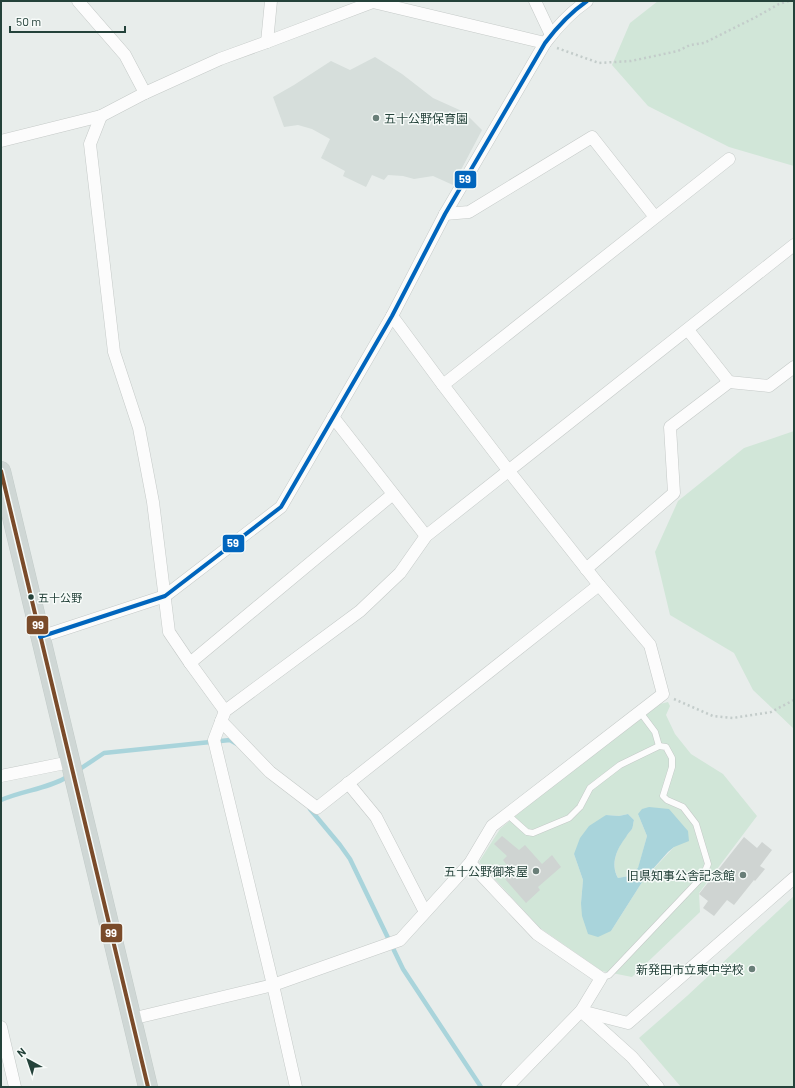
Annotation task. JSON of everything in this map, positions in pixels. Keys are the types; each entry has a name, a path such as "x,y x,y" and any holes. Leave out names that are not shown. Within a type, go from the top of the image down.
{"main road":[{"path":"1,471 148,1087"}],"street":[{"path":"78,1 125,55 145,93"},
{"path":"267,42 271,1"},
{"path":"1,141 101,116 145,93 220,58 267,42 373,1 548,39"},
{"path":"535,1 548,39"},
{"path":"40,637 166,596 281,508 392,316 445,214 548,39 576,8 587,1"},
{"path":"101,116 90,144 114,352 139,428 153,502 170,632 223,716 270,772 317,808 599,585"},
{"path":"445,214 469,212 592,137 655,217"},
{"path":"443,385 729,159"},
{"path":"296,1087 214,740 223,716 360,611 400,573 426,536 794,245"},
{"path":"131,1019 273,985 400,940 470,863 492,826 663,694 650,645 586,569 508,470 392,316"},
{"path":"688,330 728,382"},
{"path":"586,569 674,493 670,427 728,382 769,386 794,367"},
{"path":"333,417 426,536"},
{"path":"190,663 393,494"},
{"path":"1,776 70,762"},
{"path":"348,784 376,817 425,912"},
{"path":"470,863 536,934 601,978 581,1011 507,1087"},
{"path":"581,1011 628,1023 794,878"},
{"path":"581,1011 632,1057 658,1087"},
{"path":"1,1027 4,1049 15,1087"}],"lane":[{"path":"640,712 655,732 659,746"},
{"path":"508,815 526,832 533,833 569,818 580,807 590,788 620,765 659,746 666,747 672,758 672,767 663,796 667,800 683,807 696,824 708,864 703,876 609,974 601,978"}],"path":[{"path":"548,39 599,63 631,61 678,52 690,45 704,43 779,4 789,1"},
{"path":"663,694 713,716 733,718 771,712 794,700"}],"shaded area":[{"name":"五十公野保育園","path":"375,57 402,74 433,98 464,112 482,130 453,185 433,176 414,179 403,176 388,175 384,180 372,175 366,187 343,176 345,171 321,158 330,139 312,129 298,125 284,127 273,97 331,61 350,70"}],"green space":[{"path":"658,1 794,1 794,166 729,147 648,106 612,65 630,23"},
{"path":"794,431 794,729 753,690 734,653 670,615 655,552 678,501 744,448"},
{"path":"668,702 670,706 666,715 675,734 691,754 723,774 757,816 699,893 700,912 632,977 602,971 540,928 479,862 500,829 660,704","holes":["628,814 634,820 632,829 626,835 617,851 615,867 618,878 629,876 638,869 647,836 638,814 674,847 644,879 611,931 581,903 583,880 574,854 606,815 619,816"]},
{"name":"新発田市立東中学校","path":"794,896 794,1087 681,1087 639,1038 687,996"}],"water":[{"path":"649,807 669,809 688,831 689,841 674,847 668,852 644,879 611,931 598,937 588,934 582,916 581,903 583,880 574,854 580,838 589,826 606,815 619,816 628,814 634,820 633,827 617,851 615,867 618,878 629,876 638,868 647,836 638,814 642,809"}],"building":[{"name":"五十公野御茶屋","path":"502,836 519,850 525,845 542,864 552,855 561,867 538,887 540,890 526,903 505,879 512,872 503,860 507,856 494,844"},
{"name":"旧県知事公舎記念館","path":"744,837 757,848 762,842 772,850 760,866 765,869 734,905 727,900 714,916 703,908 708,901 699,894"}],"waterway":[{"path":"77,771 104,753 230,740 237,744"},
{"path":"1,800 53,784 69,776"},
{"path":"310,809 350,859 403,969 481,1087"}],"transit line":[{"name":"59","path":"40,637 165,596 281,507 392,316 445,214 545,43 564,20 587,1"},
{"name":"99","path":"1,471 148,1087"}],"place":[{"name":"五十公野保育園","path":"376,118"},
{"name":"五十公野","path":"31,597"},
{"name":"五十公野御茶屋","path":"536,871"},
{"name":"旧県知事公舎記念館","path":"743,875"},
{"name":"新発田市立東中学校","path":"752,969"}]}
